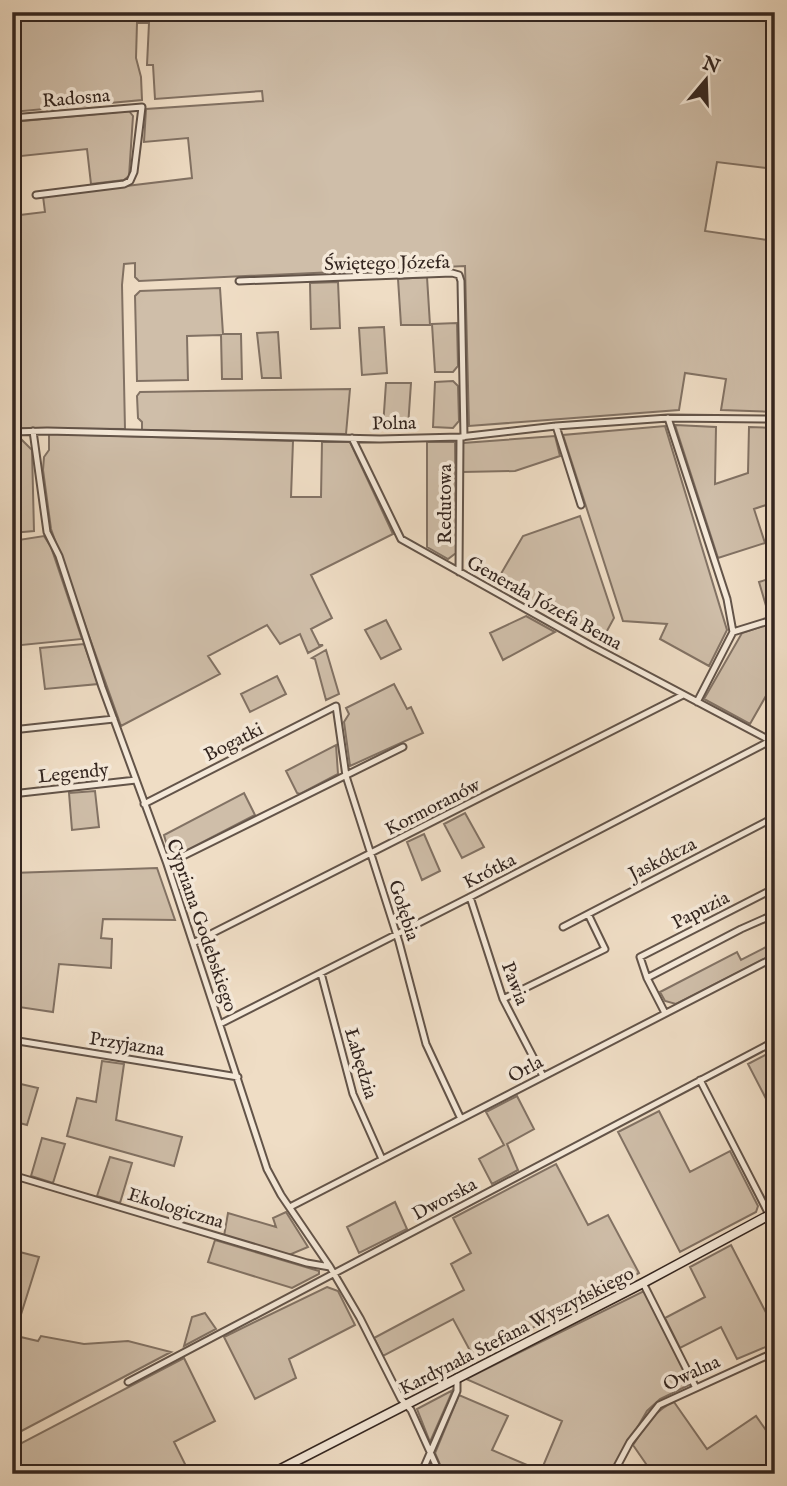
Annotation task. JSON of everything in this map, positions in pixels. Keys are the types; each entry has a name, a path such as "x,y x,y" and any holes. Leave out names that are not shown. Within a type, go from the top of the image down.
{"main road":[{"name":"Kardynała Stefana Wyszyńskiego","path":"271,1474 643,1283 772,1213"}],"street":[{"name":"Radosna","path":"12,118 142,107 134,172 130,181 36,195"},
{"name":"Świętego Józefa","path":"239,281 453,273 459,275 462,437"},
{"name":"Polna","path":"12,432 352,438 462,437 556,426 668,418 775,419"},
{"path":"668,418 727,599 733,632 697,702"},
{"path":"556,426 581,505"},
{"name":"Cypriana Godebskiego","path":"33,431 47,532 59,556 78,619 167,864 267,1169 281,1195 334,1274 405,1404 411,1410 440,1474"},
{"name":"Redutowa","path":"459,572 462,437"},
{"name":"Generała Józefa Bema","path":"352,438 396,534 401,539 772,742"},
{"path":"733,632 775,619"},
{"name":"Kormoranów","path":"193,943 683,695"},
{"name":"Gołębia","path":"336,706 346,776 396,934 426,1044 461,1119"},
{"name":"Bogatki","path":"144,804 336,706"},
{"path":"12,730 114,719"},
{"name":"Krótka","path":"220,1024 772,742"},
{"path":"167,864 403,747"},
{"name":"Legendy","path":"12,794 136,780"},
{"name":"Jaskółcza","path":"563,927 775,817"},
{"name":"Papuzia","path":"647,978 640,957 775,888"},
{"name":"Pawia","path":"470,897 503,999 543,1076"},
{"path":"503,999 604,949 588,914"},
{"path":"666,1013 647,978 775,914"},
{"name":"Orla","path":"290,1207 775,957"},
{"name":"Łabędzia","path":"321,973 352,1094 382,1159"},
{"name":"Przyjazna","path":"12,1040 237,1077"},
{"name":"Dworska","path":"128,1382 775,1041"},
{"path":"700,1080 772,1213 775,1226"},
{"name":"Ekologiczna","path":"12,1175 330,1268"},
{"path":"643,1283 695,1387"},
{"name":"Owalna","path":"613,1474 630,1442 659,1405 775,1352"},
{"path":"421,1474 457,1391 457,1377"}],"shaded area":[{"path":"12,12 775,12 775,169 717,162 705,231 775,241 775,412 721,410 726,379 685,373 679,410 469,426 465,266 139,281 135,277 135,263 124,264 122,285 125,429 12,428 12,216 45,212 43,196 192,178 188,138 144,142 146,109 263,101 262,91 155,99 153,65 147,65 149,23 137,23 136,58 141,77 142,100 12,112"},
{"path":"129,111 133,116 129,176 124,180 91,184 87,149 12,157 12,122"},
{"path":"427,277 430,325 401,325 398,279"},
{"path":"338,282 340,328 311,329 310,283"},
{"path":"220,288 223,334 241,334 242,379 222,379 221,335 187,336 188,380 137,381 135,296 140,291"},
{"path":"457,323 458,366 453,372 435,372 432,324"},
{"path":"384,327 387,373 362,375 359,328"},
{"path":"278,332 281,378 262,378 257,333"},
{"path":"453,381 458,386 459,421 453,428 433,427 435,382"},
{"path":"386,383 411,383 408,427 383,427"},
{"path":"350,389 346,434 142,430 142,422 138,418 137,396 140,392"},
{"path":"675,425 716,427 715,484 748,473 749,427 775,428 775,502 754,509 765,543 718,558"},
{"path":"665,426 727,630 709,666 660,639 667,624 623,621 563,435"},
{"path":"49,434 293,441 291,497 321,497 322,442 350,442 393,534 311,575 332,618 311,629 319,645 323,645 308,653 300,634 280,644 267,625 208,656 220,674 121,726 51,529 43,470 44,457 49,450"},
{"path":"12,435 17,435 32,450 34,531 12,533"},
{"path":"555,436 560,456 515,471 463,472 463,443"},
{"path":"427,442 455,442 456,553 448,559 427,547"},
{"path":"580,516 614,618 601,642 495,584 523,536"},
{"path":"44,536 51,547 82,639 12,646 12,541"},
{"path":"775,577 775,614 769,616 759,582"},
{"path":"526,616 555,632 503,660 490,633"},
{"path":"386,620 401,649 381,659 365,630"},
{"path":"775,622 775,680 750,724 704,699 742,633"},
{"path":"84,644 98,684 45,689 40,648"},
{"path":"326,650 339,694 326,700 315,659 312,658"},
{"path":"277,676 286,694 250,712 241,694"},
{"path":"394,684 407,709 411,707 423,733 350,766 344,722 349,714 346,708"},
{"path":"336,745 338,774 300,794 297,793 286,771"},
{"path":"95,791 99,827 72,830 69,793"},
{"path":"244,793 255,815 176,856 169,853 164,835"},
{"path":"465,813 484,847 462,858 444,824"},
{"path":"424,834 440,871 422,880 407,842"},
{"path":"157,868 175,920 103,919 101,938 112,939 111,968 59,964 53,1012 12,1006 12,873"},
{"path":"768,946 772,955 676,1004 665,1001 660,992 737,952 741,960"},
{"path":"775,1050 775,1116 748,1064"},
{"path":"102,1061 124,1064 116,1120 182,1137 174,1166 67,1136 77,1098 96,1102"},
{"path":"12,1082 38,1088 27,1125 12,1121"},
{"path":"517,1096 534,1129 507,1144 518,1170 492,1184 479,1159 504,1145 486,1112"},
{"path":"659,1111 690,1172 730,1151 758,1206 756,1212 680,1252 618,1132"},
{"path":"42,1138 65,1144 53,1183 31,1176"},
{"path":"110,1157 132,1163 120,1203 97,1196"},
{"path":"556,1164 588,1225 608,1215 639,1273 474,1358 453,1319 383,1356 374,1338 464,1290 451,1264 471,1253 453,1218"},
{"path":"395,1202 407,1229 359,1253 347,1227"},
{"path":"286,1212 308,1247 289,1255 224,1236 228,1213 276,1227 273,1218"},
{"path":"215,1240 319,1271 319,1274 292,1288 208,1262"},
{"path":"731,1245 775,1330 775,1343 737,1359 721,1327 680,1348 665,1318 705,1297 690,1267"},
{"path":"12,1250 39,1257 19,1321 12,1320"},
{"path":"327,1287 338,1291 355,1325 289,1359 296,1378 255,1399 224,1337"},
{"path":"644,1291 691,1384 660,1399 647,1411 610,1474 444,1474 435,1453 459,1395 508,1416 492,1450 541,1471 562,1421 466,1379"},
{"path":"205,1313 216,1329 184,1346 192,1317"},
{"path":"12,1335 38,1341 41,1336 84,1344 128,1341 171,1352 12,1436"},
{"path":"184,1358 215,1421 174,1442 187,1468 177,1474 12,1474 12,1448"},
{"path":"453,1390 430,1442 417,1409"},
{"path":"674,1402 707,1449 756,1416 775,1443 775,1468 766,1474 653,1474 633,1445 655,1415"}]}
